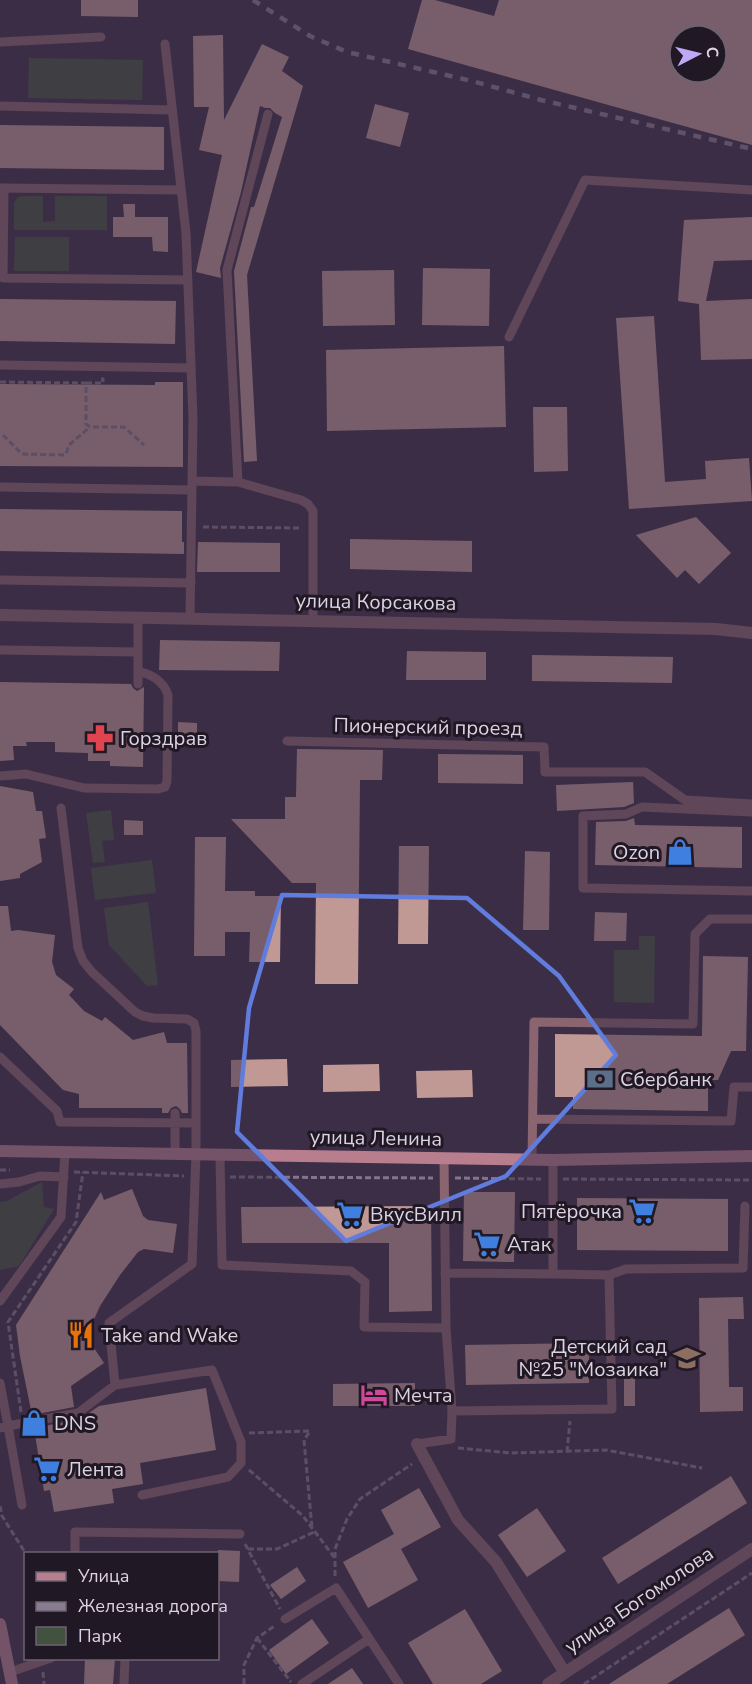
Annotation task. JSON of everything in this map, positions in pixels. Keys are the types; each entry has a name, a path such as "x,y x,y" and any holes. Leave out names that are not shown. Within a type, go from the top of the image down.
{"main road":[{"name":"улица Ленина","path":"0,1151 532,1160 752,1156"},
{"path":"0,1624 11,1678"}],"street":[{"name":"улица Корсакова","path":"0,615 716,629 752,633"},
{"path":"417,1444 458,1520 496,1562 565,1673"},
{"name":"улица Богомолова","path":"548,1684 752,1549"}],"lane":[{"path":"0,42 101,37"},
{"path":"165,44 186,233 193,419 190,618"},
{"path":"0,106 172,110"},
{"path":"238,482 227,270 268,114"},
{"path":"509,337 585,180 752,190"},
{"path":"181,190 2,188 1,278 188,280"},
{"path":"0,365 191,368"},
{"path":"0,487 192,485 238,482 301,500 313,511 313,621"},
{"path":"0,580 191,583"},
{"path":"138,617 138,684"},
{"path":"0,650 138,652"},
{"path":"0,776 26,774 84,788 158,789 165,787 167,781 168,695 161,682 138,672"},
{"name":"Пионерский проезд","path":"287,741 544,747 545,772 645,772 686,800 752,804"},
{"path":"752,812 642,807 626,814 583,816 583,888 752,891"},
{"path":"61,808 78,948 83,961 135,1012 143,1016 187,1019 194,1023 196,1031 196,1176 192,1264 109,1323 115,1385"},
{"path":"532,1160 534,1022 693,1024 694,934 710,919 752,919"},
{"path":"0,1057 57,1112 60,1122 196,1123"},
{"path":"533,1119 731,1121 734,1087 752,1088"},
{"path":"175,1113 175,1154"},
{"path":"0,1301 61,1216 65,1152"},
{"path":"220,1155 222,1265 351,1270 365,1282 364,1327 446,1328"},
{"path":"417,1444 451,1438 452,1411 446,1328 444,1158"},
{"path":"553,1160 553,1274"},
{"path":"0,1185 40,1176 64,1174"},
{"path":"445,1273 609,1275 626,1269 743,1268 745,1206"},
{"path":"452,1411 612,1409 609,1275"},
{"path":"4,1427 78,1413 115,1385 212,1371 241,1442 241,1463 228,1477 141,1495"},
{"path":"0,1383 4,1427 22,1504"},
{"path":"75,1552 75,1532 240,1534"},
{"path":"285,1619 336,1588 399,1684"},
{"path":"302,1684 369,1639"},
{"path":"11,1678 49,1660"},
{"path":"124,1684 125,1660"}],"path":[{"path":"0,382 86,383 85,421 90,427"},
{"path":"3,435 22,454 64,455 69,445 90,427 124,427 144,445"},
{"path":"192,527 313,528"},
{"path":"0,1170 11,1170"},
{"path":"64,1174 83,1172 196,1176"},
{"path":"23,1424 8,1322 76,1222 83,1172"},
{"path":"221,1177 752,1180"},
{"path":"567,1452 570,1409"},
{"path":"238,1433 310,1431 304,1440 314,1529"},
{"path":"452,1447 511,1453 606,1450 702,1468"},
{"path":"336,1588 335,1549 347,1519 360,1498 424,1456"},
{"path":"241,1463 303,1516 335,1558"},
{"path":"0,1506 2,1516 25,1552"},
{"path":"248,1549 277,1549 314,1529"},
{"path":"240,1534 285,1619 257,1638 244,1665 244,1684"},
{"path":"584,1684 752,1573"},
{"path":"257,1638 292,1684"}],"highlighted area":[{"path":"282,895 467,898 559,976 616,1055 506,1176 346,1241 237,1132 249,1008"}],"green space":[{"path":"29,58 143,60 142,100 28,98"},
{"path":"21,196 43,196 43,222 55,221 55,196 107,196 107,230 14,230 14,203"},
{"path":"15,237 69,237 69,271 14,271"},
{"path":"111,810 114,840 102,841 105,862 93,863 86,813"},
{"path":"152,860 156,893 95,900 91,868"},
{"path":"148,902 158,985 147,986 109,945 104,908"},
{"path":"639,936 655,936 654,1003 614,1002 614,950 639,950"},
{"path":"42,1182 44,1207 54,1209 19,1266 0,1270 0,1202 7,1201"}],"building":[{"path":"81,0 138,0 138,17 81,16"},
{"path":"422,0 435,0 494,16 499,0 752,0 752,145 408,49"},
{"path":"223,35 224,120 262,44 289,57 282,71 303,86 247,275 257,461 244,462 234,271 251,207 254,207 282,117 270,108 260,106 241,192 220,268 221,278 196,272 222,155 199,150 209,107 194,107 193,36"},
{"path":"375,104 409,113 400,147 366,138"},
{"path":"0,125 164,127 164,170 0,168"},
{"path":"123,204 135,204 135,217 168,217 168,252 153,251 152,237 113,237 113,217 124,217"},
{"path":"752,217 752,260 714,261 706,301 752,299 752,359 701,360 699,304 678,301 684,220"},
{"path":"423,268 490,269 489,326 422,325"},
{"path":"394,270 395,325 323,326 322,271"},
{"path":"0,299 176,301 175,344 0,341"},
{"path":"654,316 665,482 706,479 705,461 749,458 752,501 629,509 616,318"},
{"path":"504,346 506,427 327,431 326,350"},
{"path":"155,382 183,382 183,467 0,466 0,384 155,385"},
{"path":"533,407 567,407 568,471 534,472"},
{"path":"0,509 182,511 184,554 0,551"},
{"path":"696,517 731,553 699,584 685,570 677,578 636,535"},
{"path":"350,539 472,541 472,572 350,569"},
{"path":"198,542 280,543 280,572 197,572"},
{"path":"160,640 280,642 279,671 159,670"},
{"path":"407,651 486,652 486,680 406,680"},
{"path":"532,655 673,657 672,683 532,681"},
{"path":"0,682 131,684 137,691 144,687 143,767 110,766 110,761 88,761 88,753 55,752 55,742 26,742 27,746 13,746 14,760 0,761"},
{"path":"178,722 197,723 197,745 178,745"},
{"path":"297,749 383,750 382,780 360,780 358,984 315,984 316,883 292,883 231,819 285,819 285,797 296,797"},
{"path":"438,754 523,755 523,784 438,783"},
{"path":"633,782 634,803 624,807 557,811 556,785"},
{"path":"0,786 33,792 36,811 42,811 46,838 39,839 42,862 20,874 20,878 0,881"},
{"path":"634,818 635,825 742,827 742,868 595,865 596,822 626,821"},
{"path":"124,820 143,821 143,835 124,835"},
{"path":"195,837 226,837 225,891 255,891 255,896 281,896 280,962 249,962 250,932 225,932 225,956 194,956"},
{"path":"399,846 429,846 428,944 398,944"},
{"path":"525,851 550,852 549,930 523,930"},
{"path":"0,906 8,906 11,931 55,935 52,962 56,975 74,989 69,995 84,1011 102,1021 105,1017 133,1040 164,1032 167,1043 187,1043 188,1113 182,1113 176,1106 168,1113 162,1113 162,1108 79,1108 79,1094 63,1090 0,1025"},
{"path":"595,912 627,913 626,941 594,941"},
{"path":"703,956 748,957 746,1051 731,1051 718,1080 708,1080 708,1111 573,1109 573,1097 555,1097 555,1034 702,1036"},
{"path":"287,1059 288,1086 231,1087 231,1060"},
{"path":"379,1064 380,1091 323,1092 323,1065"},
{"path":"472,1070 473,1097 417,1098 416,1071"},
{"path":"132,1189 143,1216 148,1220 177,1224 173,1253 144,1249 138,1252 100,1306 88,1333 88,1339 104,1363 71,1386 74,1407 32,1415 16,1325 101,1192 104,1200"},
{"path":"464,1192 515,1192 514,1262 463,1261"},
{"path":"577,1198 728,1199 728,1251 577,1250"},
{"path":"431,1206 432,1311 389,1312 389,1243 242,1243 241,1207"},
{"path":"743,1297 744,1319 728,1319 729,1387 743,1387 743,1411 700,1412 699,1298"},
{"path":"589,1343 589,1383 466,1385 465,1345"},
{"path":"624,1367 635,1367 635,1406 624,1406"},
{"name":"Мечта","path":"415,1383 415,1406 333,1406 333,1384"},
{"path":"206,1388 216,1450 140,1463 143,1484 112,1489 114,1503 54,1512 50,1490 44,1491 34,1428 80,1419 99,1406"},
{"path":"731,1476 747,1503 618,1584 602,1558"},
{"path":"419,1488 441,1527 401,1549 418,1580 368,1608 343,1562 394,1534 381,1510"},
{"path":"537,1508 566,1551 527,1577 498,1535"},
{"path":"218,1550 240,1551 239,1582 219,1581"},
{"path":"297,1567 306,1581 281,1599 270,1585"},
{"path":"729,1608 745,1635 667,1684 609,1684"},
{"path":"465,1609 502,1671 481,1684 433,1684 408,1643"},
{"path":"312,1619 329,1643 286,1674 269,1650"},
{"path":"85,1660 115,1660 113,1684 84,1684"},
{"path":"352,1668 363,1684 328,1684"}],"railway":[{"path":"253,0 310,36 347,52 752,149"}],"place":[{"name":"Горздрав","path":"100,738"},
{"name":"Ozon","path":"680,852"},
{"name":"Сбербанк","path":"600,1079"},
{"name":"Пятёрочка","path":"642,1211"},
{"name":"ВкусВилл","path":"350,1214"},
{"name":"Атак","path":"487,1244"},
{"name":"Take and Wake","path":"81,1335"},
{"name":"Детский сад №25 \"Мозаика\"","path":"687,1358"},
{"name":"Мечта","path":"374,1395"},
{"name":"DNS","path":"34,1423"},
{"name":"Лента","path":"47,1469"}]}
